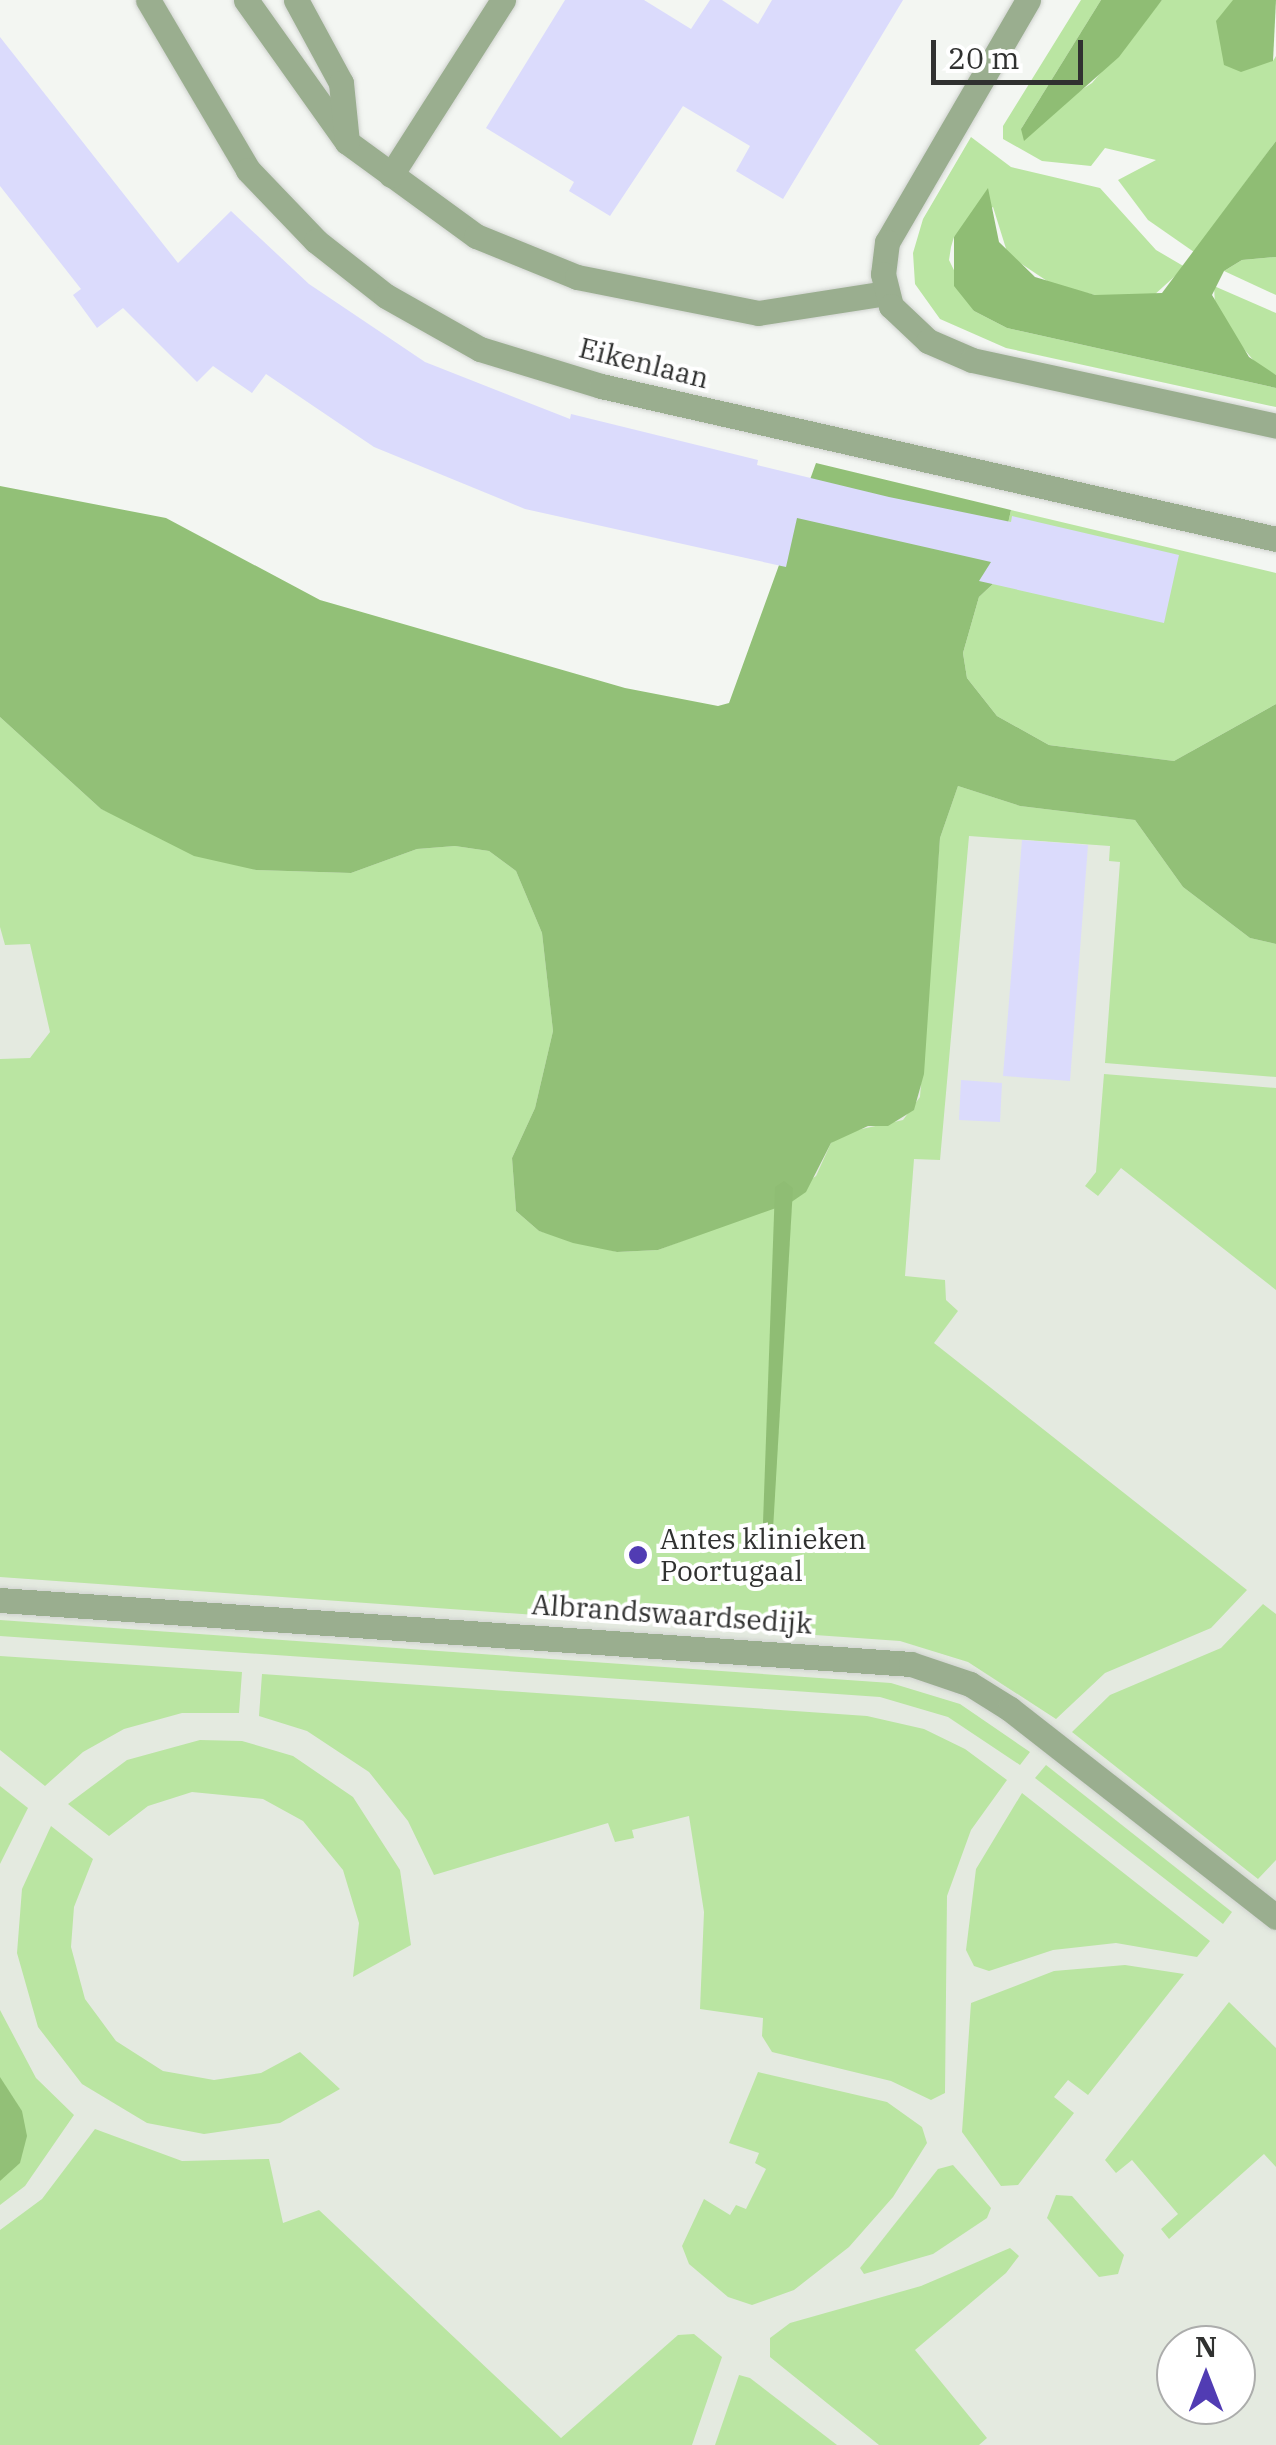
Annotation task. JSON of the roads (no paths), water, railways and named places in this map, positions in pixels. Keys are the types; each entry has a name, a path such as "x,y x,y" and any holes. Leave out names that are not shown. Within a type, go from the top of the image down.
{"street":[{"name":"Eikenlaan","path":"148,0 248,170 386,296 480,348 602,386 1276,539"},
{"path":"246,0 346,142 476,236 578,277 758,313 886,293"},
{"path":"296,0 342,83 346,142"},
{"path":"391,175 503,0"},
{"path":"1028,0 894,226 884,260 886,293 910,329 950,353 1276,426"},
{"name":"Albrandswaardsedijk","path":"0,1600 911,1664 970,1684 1010,1709 1272,1905"}],"place":[{"name":"Antes klinieken Poortugaal","path":"638,1555"}]}
